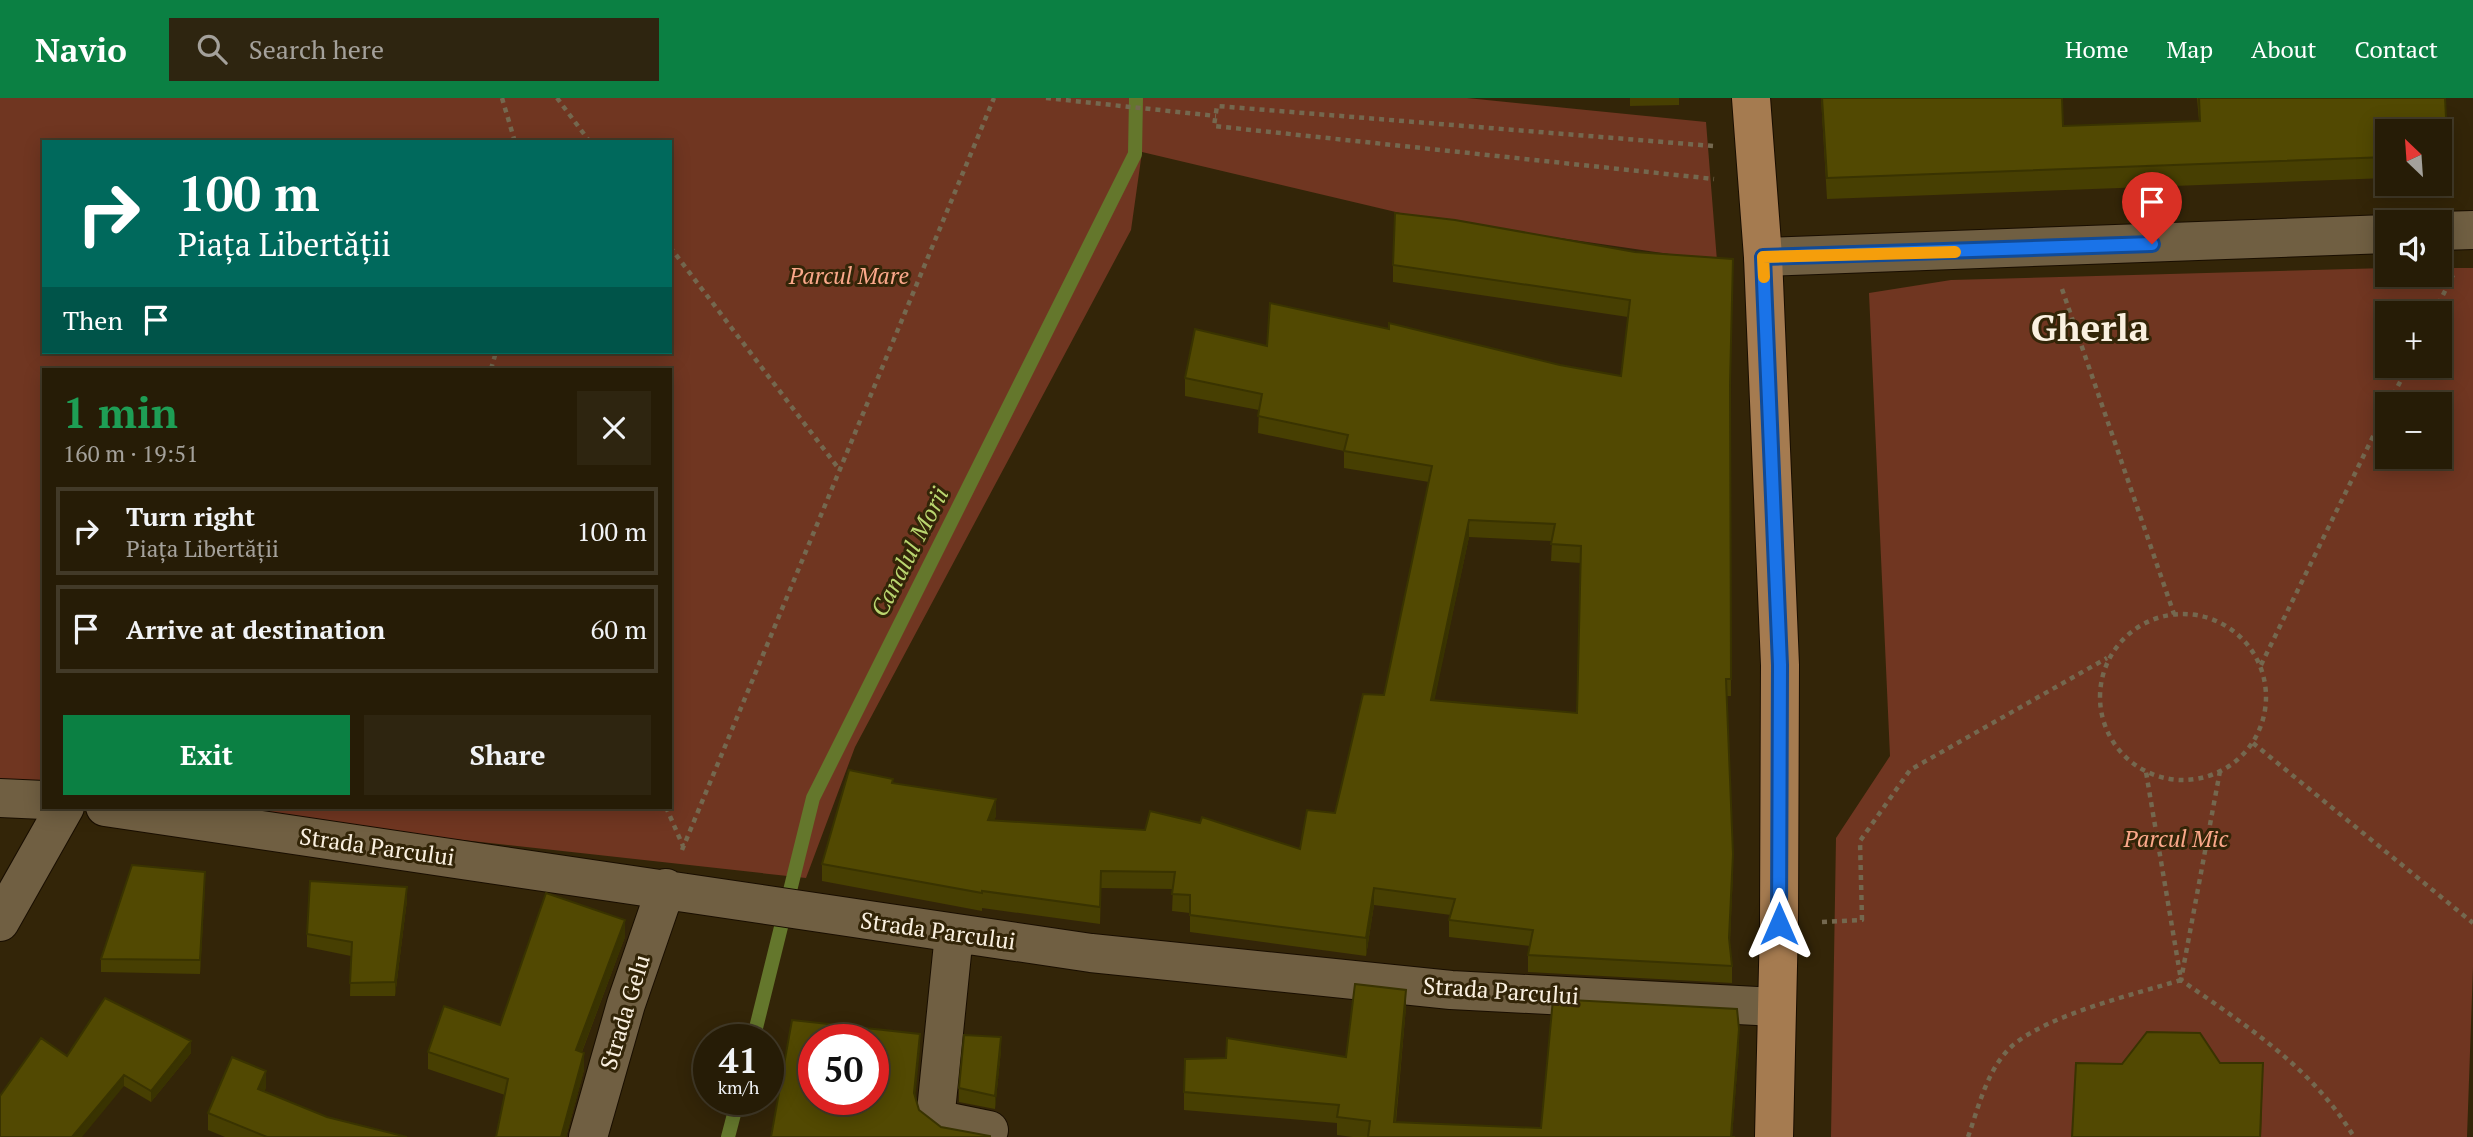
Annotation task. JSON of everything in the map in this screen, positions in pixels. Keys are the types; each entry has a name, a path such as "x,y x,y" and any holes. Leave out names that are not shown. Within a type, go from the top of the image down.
{"main road":[{"path":"1751,98 1763,257 1780,665 1779,924 1774,1137"}],"street":[{"path":"2452,231 2473,230"},
{"path":"1763,257 2048,249 2375,235"},
{"path":"0,797 42,800"},
{"path":"0,922 64,809"},
{"name":"Strada Parcului","path":"119,809 1091,953 1451,990 1776,1007"},
{"name":"Strada Gelu","path":"587,1137 626,1004 666,888"},
{"path":"954,934 936,1111 945,1121 989,1130"}],"path":[{"path":"502,98 514,140"},
{"path":"557,98 588,140"},
{"path":"666,888 994,98"},
{"path":"1046,98 1216,116"},
{"path":"1217,106 1757,167 1214,126 1217,106"},
{"path":"2048,249 2174,614"},
{"path":"672,250 840,470"},
{"path":"2260,665 2375,432"},
{"path":"2174,614 2201,615 2226,625 2246,643 2260,665 2266,692 2263,718 2253,743 2238,759 2220,771 2196,779 2170,779 2146,772 2124,756 2108,735 2100,709 2100,682 2109,657 2121,640 2137,627 2155,618 2174,614"},
{"path":"1779,924 1862,920 1860,841 1910,770 2109,657"},
{"path":"2253,743 2473,923"},
{"path":"2181,980 2220,771"},
{"path":"2146,772 2181,980 2260,1036 2315,1082 2354,1137"},
{"path":"667,809 683,846"},
{"path":"1968,1137 1989,1078 2011,1047 2078,1012 2181,980"}],"green space":[{"name":"Parcul Mare","path":"0,98 1467,98 1706,122 1717,261 1417,217 1142,152 1131,230 855,747 806,878 181,809 672,809 672,368 42,368 42,793 0,789"},
{"name":"Parcul Mic","path":"2375,268 2375,287 2452,287 2452,268 2473,268 2473,967 2467,1137 1831,1137 1836,838 1890,756 1869,293 1951,280"}],"building":[{"path":"1822,98 2062,98 2063,126 2200,121 2199,98 2445,98 2446,119 2375,119 2375,157 1827,178"},
{"path":"1395,213 1455,220 1635,252 1733,259 1730,383 1731,679 1726,679 1733,854 1729,938 1732,966 1528,955 1533,930 1449,920 1455,899 1374,888 1366,938 1190,915 1190,895 1172,894 1175,872 1101,871 1100,907 982,893 822,864 849,770 893,779 892,783 996,799 988,820 1145,830 1150,811 1200,823 1202,817 1300,849 1307,810 1335,813 1363,694 1384,695 1432,466 1344,451 1348,435 1258,416 1262,394 1185,378 1195,329 1267,346 1270,303 1389,329 1389,323 1560,365 1621,376 1630,300 1393,265","holes":["1469,520 1555,524 1551,544 1581,546 1577,713 1431,700"]},
{"path":"132,865 205,872 200,960 101,959"},
{"path":"310,881 407,887 395,982 350,983 352,942 307,934"},
{"path":"546,893 625,920 576,1050 584,1053 561,1137 496,1137 508,1079 428,1052 444,1006 500,1025"},
{"path":"1355,984 1406,990 1394,1122 1541,1128 1553,999 1737,1009 1739,1029 1731,1137 1368,1137 1370,1121 1337,1117 1339,1105 1184,1092 1185,1059 1226,1058 1227,1038 1346,1057"},
{"path":"105,998 191,1041 151,1091 124,1075 72,1137 0,1137 0,1096 41,1038 67,1056"},
{"path":"792,1020 829,1024 798,1024 798,1115 889,1115 889,1031 920,1034 914,1093 919,1110 941,1127 990,1137 771,1137 775,1115 784,1115 784,1065"},
{"path":"2147,1032 2200,1033 2220,1063 2263,1063 2260,1137 2072,1137 2076,1063 2122,1064"},
{"path":"964,1035 1001,1037 995,1096 959,1088"},
{"path":"232,1057 266,1071 258,1089 327,1117 407,1137 267,1137 208,1113"}],"waterway":[{"name":"Canalul Morii","path":"757,1024 813,798 1135,154 1136,98"},
{"name":"Canalul Morii","path":"728,1137 734,1115"}],"slow traffic":[{"path":"1764,277 1763,257 1955,252"}],"district":[{"name":"Gherla","path":"2090,328"}],"route":[{"path":"1779,924 1780,665 1763,257 1888,255 2152,244"}]}
